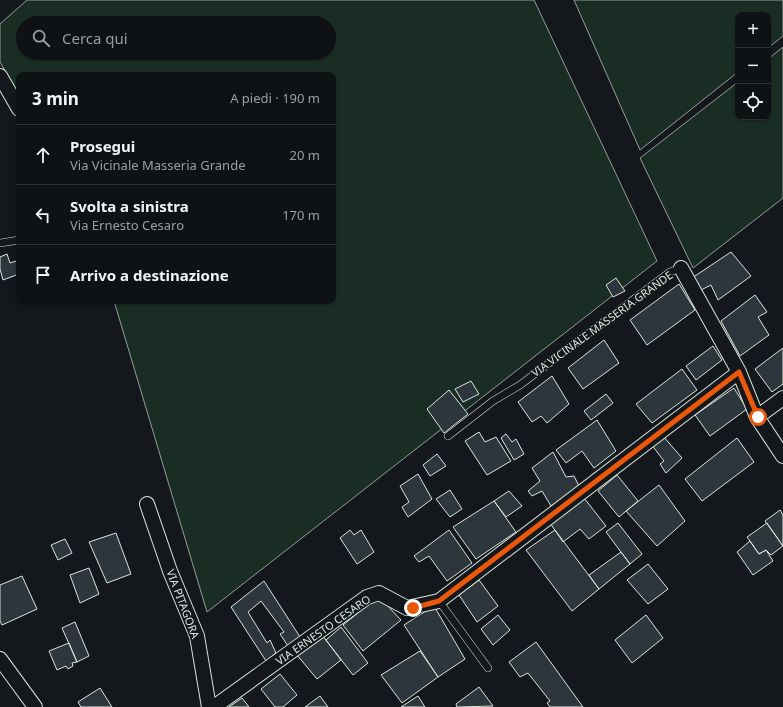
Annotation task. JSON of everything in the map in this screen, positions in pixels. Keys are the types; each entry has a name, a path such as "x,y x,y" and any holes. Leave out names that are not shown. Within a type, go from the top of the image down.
{"street":[{"path":"0,76 16,104"},
{"name":"VIA VICINALE MASSERIA GRANDE","path":"681,268 739,372 758,417 783,456"},
{"name":"VIA ERNESTO CESARO","path":"214,707 366,597 379,593 407,608 439,601 739,372"},
{"path":"758,417 783,398"},
{"name":"VIA PITAGORA","path":"148,504 170,571 197,636 209,707"},
{"path":"0,659 35,707"}],"lane":[{"path":"0,243 16,240"},
{"name":"VIA VICINALE MASSERIA GRANDE","path":"448,436 493,401 520,385 670,272 681,268"},
{"path":"439,601 488,668"}],"green space":[{"path":"27,0 534,0 657,261 207,612 115,304 336,304 336,72 16,72 16,90 0,62 0,24"},
{"path":"574,0 783,0 783,36 771,46 771,12 735,12 735,74 640,150"},
{"path":"783,47 783,198 693,268 640,158 735,84 735,120 771,120 771,57"}],"building":[{"path":"731,252 751,276 718,300 711,285 701,290 692,278"},
{"path":"7,254 10,263 16,261 16,275 3,280 0,269 0,257"},
{"path":"616,278 625,291 613,297 606,285"},
{"path":"679,284 695,310 647,345 630,320"},
{"path":"755,295 767,312 758,317 769,335 740,356 721,321"},
{"path":"604,340 619,363 583,389 568,368"},
{"path":"713,346 722,360 696,380 686,366"},
{"path":"783,348 783,384 772,392 755,369"},
{"path":"682,369 697,390 652,423 636,404"},
{"path":"552,376 569,404 547,423 541,416 532,422 518,402"},
{"path":"471,381 479,394 463,402 455,389"},
{"path":"734,388 747,409 710,436 695,415"},
{"path":"449,390 468,414 444,433 427,409"},
{"path":"606,394 613,403 591,420 584,411"},
{"path":"597,420 616,451 594,468 582,451 566,463 556,450"},
{"path":"479,432 485,442 496,437 511,461 487,475 465,441"},
{"path":"506,434 512,442 516,439 524,454 514,460 501,438"},
{"path":"663,436 682,458 666,473 660,464 664,461 651,444"},
{"path":"737,438 754,462 702,501 685,479"},
{"path":"553,452 566,477 574,476 579,486 551,506 542,491 532,496 528,491 540,481 532,468"},
{"path":"437,454 446,466 430,476 423,465"},
{"path":"418,474 432,499 408,517 402,507 409,502 400,486"},
{"path":"617,475 638,501 619,517 598,491"},
{"path":"659,485 685,521 657,546 626,511"},
{"path":"450,490 462,509 450,517 436,499"},
{"path":"509,491 522,506 506,517 494,501"},
{"path":"584,498 606,526 589,539 580,529 563,542 550,523"},
{"path":"494,501 516,532 476,559 453,527"},
{"path":"780,510 783,515 783,546 765,521"},
{"path":"618,523 642,554 630,564 606,532"},
{"path":"767,523 783,546 771,555 766,550 759,554 747,537"},
{"path":"350,530 354,535 361,530 374,552 357,564 340,538"},
{"path":"449,530 472,563 447,581 429,556 419,562 414,556"},
{"path":"555,530 599,589 572,611 526,550"},
{"path":"116,533 131,574 107,583 89,542"},
{"path":"65,539 72,553 58,560 51,545"},
{"path":"750,541 759,554 766,550 773,561 753,575 737,552"},
{"path":"621,552 630,564 599,589 589,575"},
{"path":"648,564 668,589 648,604 627,580"},
{"path":"89,568 99,594 80,603 70,575"},
{"path":"22,576 37,609 2,625 0,621 0,585"},
{"path":"479,580 498,606 477,622 459,595"},
{"path":"264,581 300,637 288,646 280,634 284,632 261,601 248,612 267,643 270,640 276,653 266,661 231,607"},
{"path":"379,599 384,602 401,620 363,651 343,625 374,600"},
{"path":"434,606 465,659 438,677 404,625"},
{"path":"498,615 510,630 493,645 481,629"},
{"path":"646,615 663,638 632,663 615,640"},
{"path":"75,622 89,656 77,662 62,628"},
{"path":"341,627 368,663 353,675 326,640"},
{"path":"322,635 341,660 317,679 297,655"},
{"path":"536,642 583,707 550,707 547,703 550,701 528,673 520,677 509,662"},
{"path":"69,643 77,662 72,663 73,666 68,669 66,666 57,670 49,651"},
{"path":"420,651 438,677 402,703 381,675"},
{"path":"280,674 297,695 283,707 275,707 261,689"},
{"path":"479,687 493,706 457,707 456,704"},
{"path":"100,688 112,707 81,707 78,702"},
{"path":"320,696 328,707 305,707"},
{"path":"418,696 425,707 401,707"},
{"path":"242,698 249,707 229,707"}],"route":[{"path":"413,608 439,601 739,372 758,417"}]}
